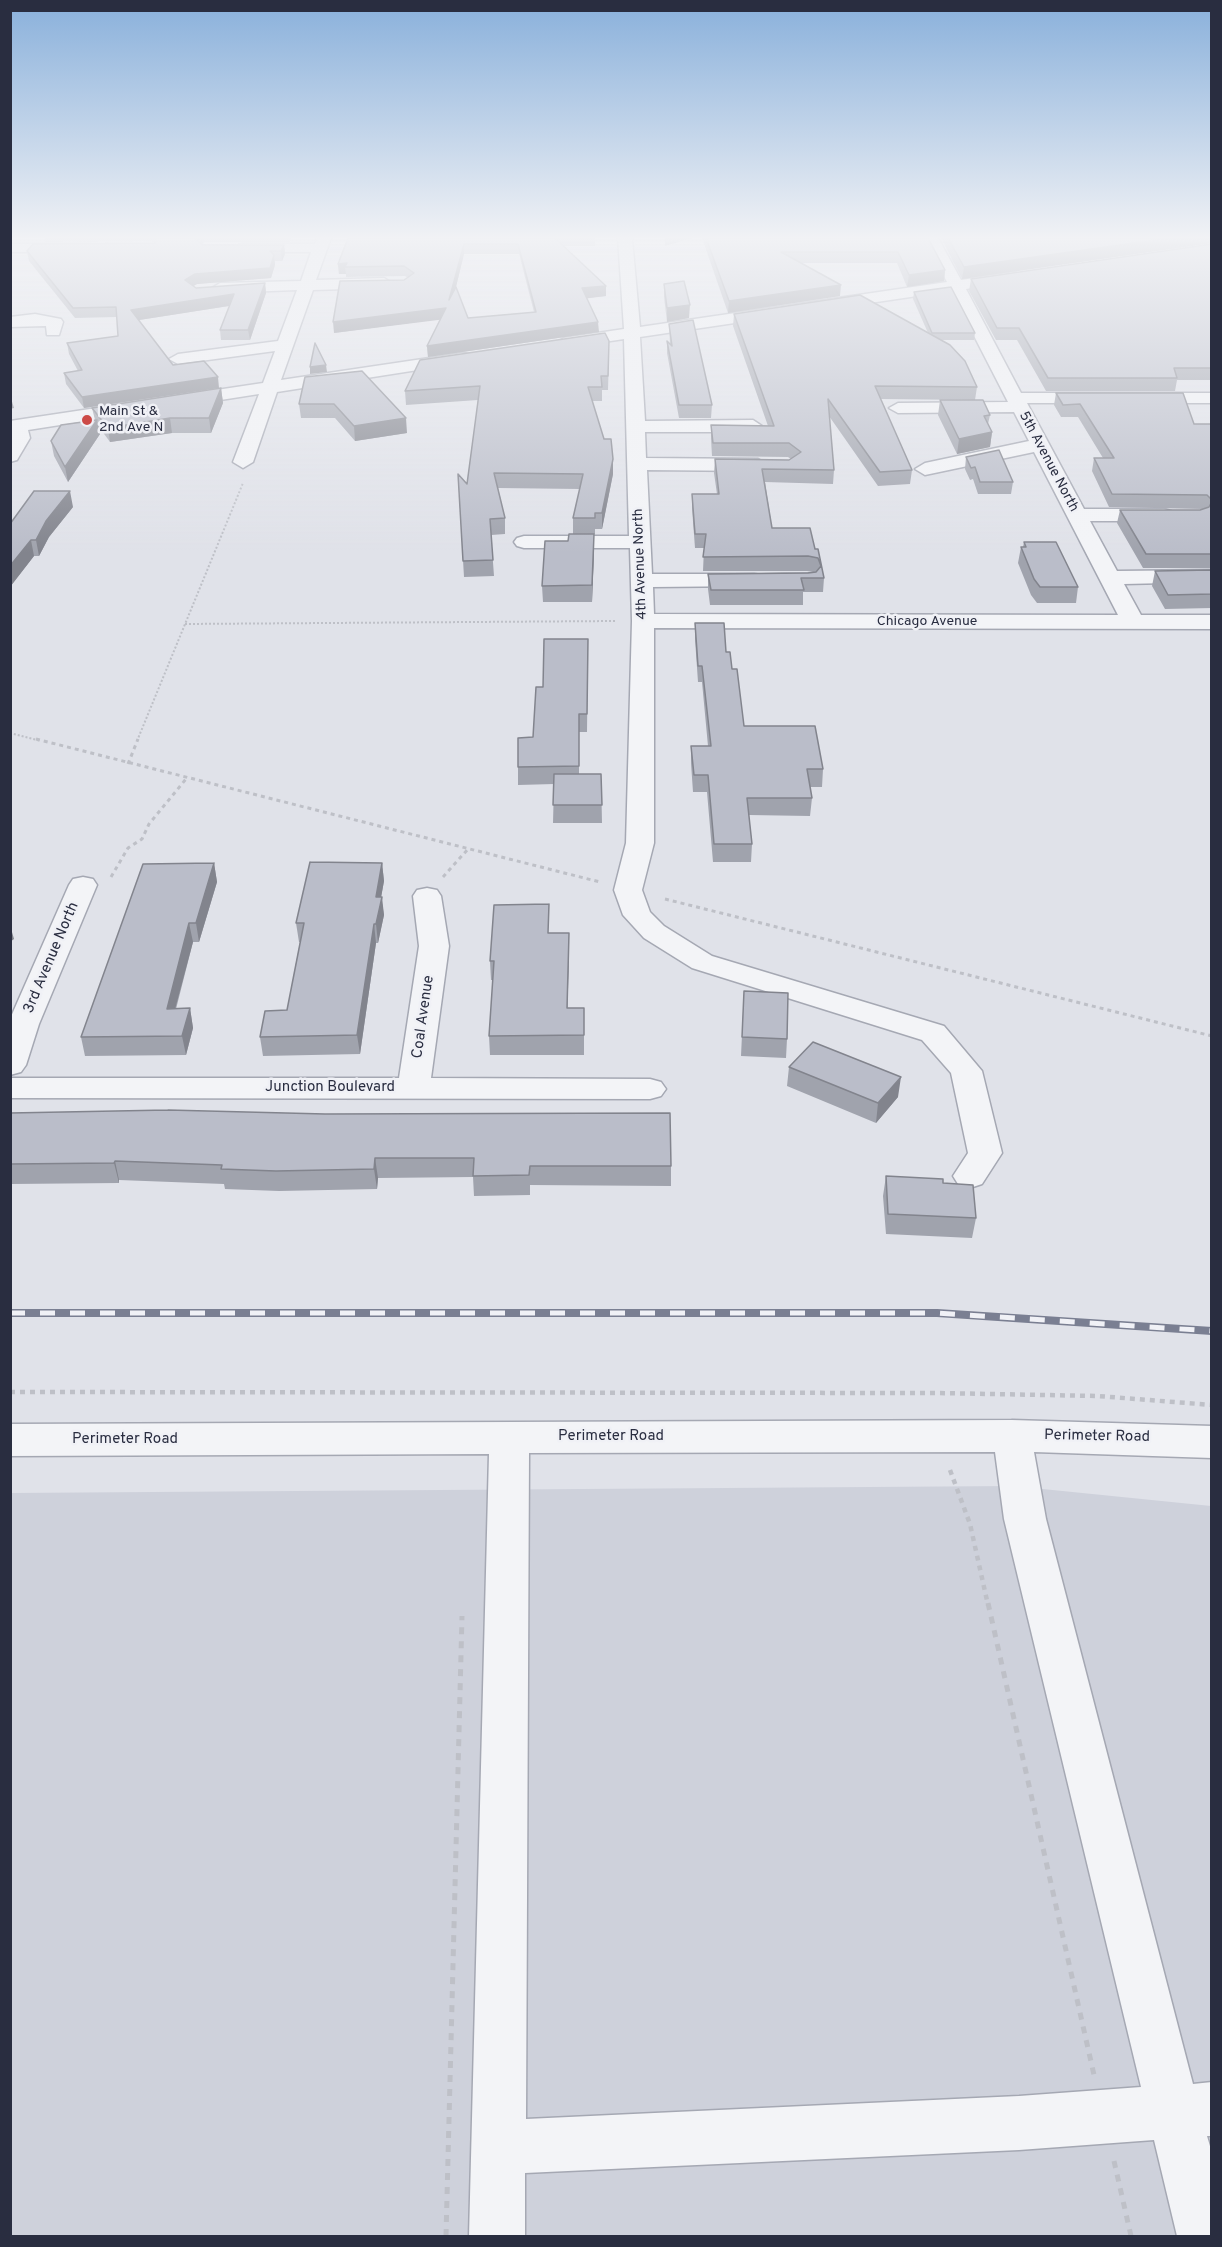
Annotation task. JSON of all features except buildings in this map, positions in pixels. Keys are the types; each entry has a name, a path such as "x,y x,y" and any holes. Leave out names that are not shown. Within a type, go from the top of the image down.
{"street":[{"path":"550,345 565,343"},
{"name":"4th Avenue North","path":"617,887 640,843 643,621 632,343"},
{"name":"5th Avenue North","path":"986,343 1132,622"},
{"path":"178,359 285,345 243,462"},
{"path":"10,456 21,438 14,426 480,356"},
{"path":"898,408 1212,398"},
{"path":"635,427 753,426"},
{"path":"925,469 1012,449 1040,446"},
{"path":"637,464 776,465"},
{"path":"1076,515 1186,515"},
{"path":"524,542 640,542"},
{"path":"1109,578 1212,576"},
{"path":"642,581 771,580"},
{"name":"Chicago Avenue","path":"643,621 1212,622"},
{"name":"3rd Avenue North","path":"10,1065 17,1022 82,885"},
{"path":"617,887 637,915 654,932 702,963 933,1033 966,1071 985,1153 970,1176"},
{"name":"Coal Avenue","path":"414,1088 435,946 427,896"},
{"name":"Junction Boulevard","path":"10,1088 650,1089"},
{"path":"1012,1436 1025,1519 1192,2110 1205,2236"},
{"name":"Perimeter Road","path":"10,1440 1012,1436 1212,1442"},
{"path":"497,2236 509,1438"},
{"path":"499,2147 1019,2123 1192,2110"}],"path":[{"path":"128,764 247,473 243,462"},
{"path":"185,624 643,621"},
{"path":"10,733 617,887"},
{"path":"82,885 108,881 128,848 142,839 149,824 186,779"},
{"path":"427,896 468,849"},
{"path":"660,898 1212,1036"},
{"path":"10,1392 937,1393 1098,1396 1212,1405"},
{"path":"937,1393 952,1480 969,1524 1131,2236"},
{"path":"446,2236 462,1616"}],"shaded area":[{"path":"1013,1486 1211,1506 1211,2236 11,2236 10,1493"}],"railway":[{"path":"10,1313 937,1313 1212,1331"}],"place":[{"name":"Main St & 2nd Ave N","path":"87,420"}]}
